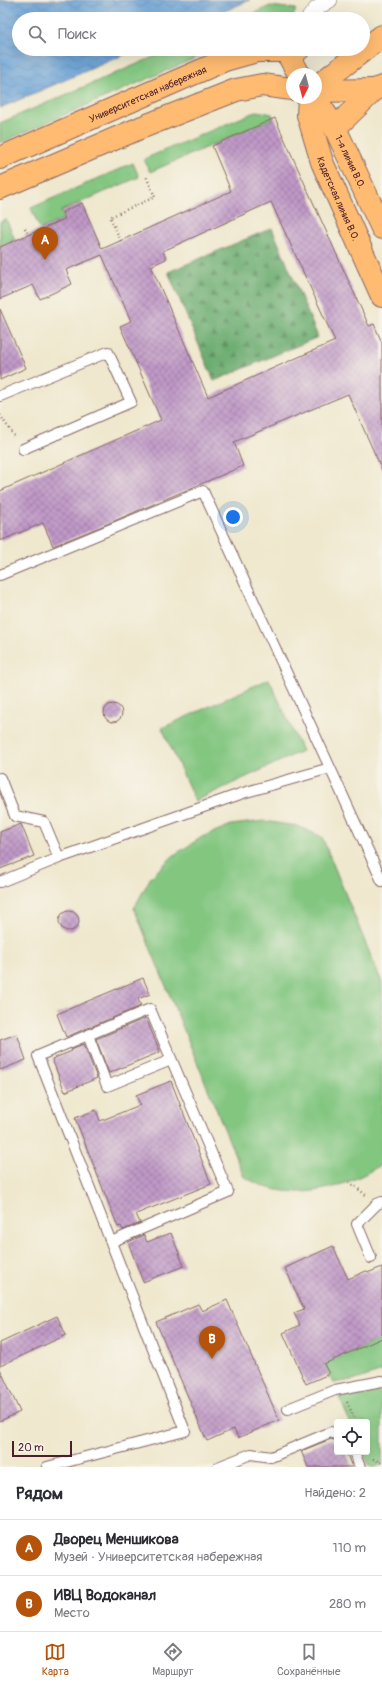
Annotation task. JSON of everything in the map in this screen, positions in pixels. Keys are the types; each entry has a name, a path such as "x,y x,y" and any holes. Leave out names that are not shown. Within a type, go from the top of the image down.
{"main road":[{"path":"370,35 382,32"},
{"path":"370,45 382,36"},
{"name":"Университетская набережная","path":"0,158 225,60 239,56"},
{"path":"293,56 298,68"},
{"path":"322,81 356,56"},
{"path":"0,188 140,128 236,90 262,85 286,88"},
{"path":"322,91 378,89"},
{"path":"336,128 378,89"},
{"name":"Кадетская линия В.О.","path":"309,104 308,115 322,162 382,296"},
{"name":"1-я линия В.О.","path":"319,104 336,128 382,228"}],"street":[{"path":"313,12 330,0"}],"lane":[{"path":"0,396 108,352 131,402 23,449"},
{"path":"0,575 203,491 382,881"},
{"path":"0,882 59,858 243,793 330,768"},
{"path":"0,778 15,816 44,822 59,858"},
{"path":"47,1467 185,1431 38,1056 150,1009 228,1192 111,1242"},
{"path":"88,1035 108,1086 171,1060"},
{"path":"371,1258 357,1224 380,1203"},
{"path":"288,1409 341,1388 382,1381"},
{"path":"218,1467 251,1454 271,1458 331,1432 334,1434"},
{"path":"355,1455 360,1467"}],"path":[{"path":"121,241 110,217 155,197 146,176"},
{"path":"25,228 28,235"},
{"path":"0,415 23,449"},
{"path":"349,1182 380,1203"},
{"path":"341,1388 355,1419"}],"green space":[{"path":"270,6 296,9 295,12 257,12"},
{"path":"156,56 200,56 0,143 0,123"},
{"path":"257,111 272,114 274,118 150,172 144,159"},
{"path":"133,163 139,177 61,211 64,219 40,229 31,208"},
{"path":"6,219 15,240 0,246 0,222"},
{"path":"272,228 318,337 214,381 168,272"},
{"path":"269,679 302,751 195,801 162,728"},
{"path":"264,821 297,826 322,837 382,983 382,1164 356,1179 313,1191 284,1191 269,1188 244,1177 134,908 151,877 174,855 202,837 231,825"},
{"path":"382,1338 382,1371 359,1379 333,1383 323,1361 333,1358 335,1359"},
{"path":"378,1391 382,1394 382,1464 376,1467 370,1467 364,1455 370,1455 370,1419 349,1419 339,1397"}],"water":[{"path":"0,0 250,0 222,12 12,12 12,56 121,56 0,108"}],"building":[{"path":"275,118 369,326 374,324 382,343 382,470 348,394 234,442 243,466 107,524 53,546 43,523 0,541 0,491 161,420 120,326 131,321 102,255 66,270 72,284 40,299 33,285 0,299 0,247 65,219 62,212 82,203 102,249 231,191 212,146","holes":["271,202 335,341 208,397 151,266 166,259 163,251"]},
{"path":"0,309 26,368 0,380"},
{"path":"109,704 117,704 122,709 120,720 117,722 109,722 104,717 104,709"},
{"path":"21,824 34,856 0,869 0,832"},
{"path":"69,911 76,914 79,921 76,928 69,931 62,928 59,921 62,914"},
{"path":"143,978 150,994 138,999 141,1006 66,1037 57,1014"},
{"path":"146,1018 160,1052 109,1073 96,1039"},
{"path":"17,1034 26,1060 0,1070 0,1040"},
{"path":"84,1044 97,1078 65,1092 52,1059 72,1051 71,1049"},
{"path":"171,1081 211,1184 136,1214 140,1223 123,1230 121,1226 118,1227 75,1118 96,1110 100,1121 140,1105 136,1095"},
{"path":"171,1233 184,1266 143,1282 128,1242 144,1235 147,1242"},
{"path":"333,1246 348,1279 366,1271 370,1272 382,1267 382,1338 324,1364 329,1374 306,1384 283,1333 300,1325 294,1313 304,1309 285,1268"},
{"path":"227,1300 279,1420 238,1438 234,1429 207,1441 156,1322 198,1304 202,1311"},
{"path":"57,1316 66,1335 0,1366 0,1343"},
{"path":"0,1369 20,1412 0,1421"},
{"path":"331,1439 334,1440 334,1455 347,1455 352,1467 308,1467 301,1451"}],"place":[{"name":"Дворец Меншикова","path":"45,260"},
{"name":"ИВЦ Водоканал","path":"212,1359"}]}
